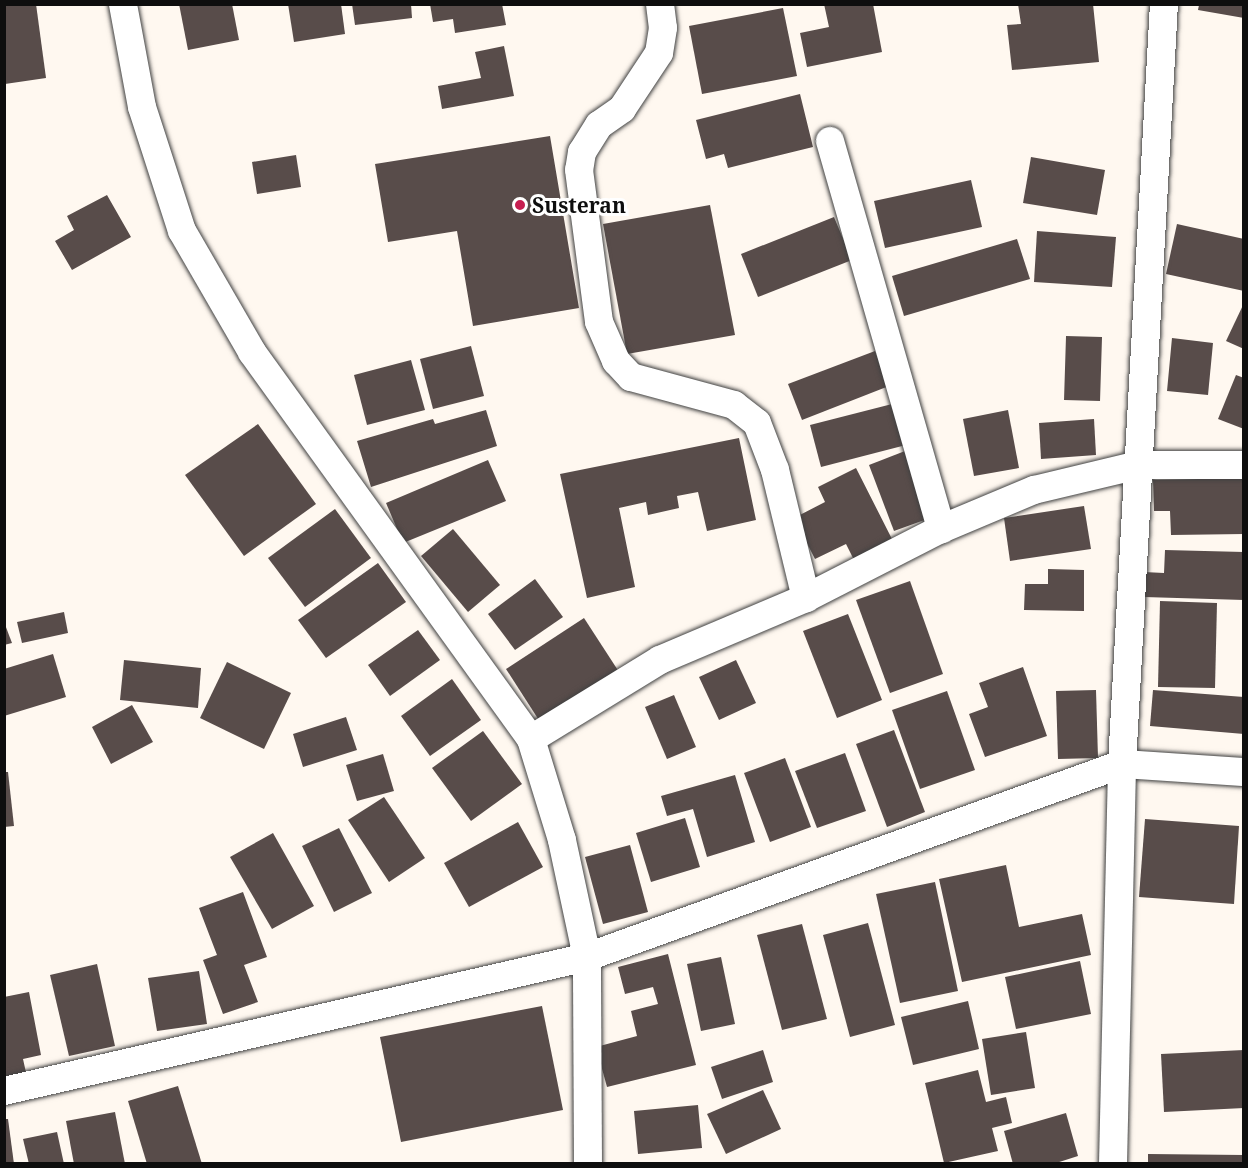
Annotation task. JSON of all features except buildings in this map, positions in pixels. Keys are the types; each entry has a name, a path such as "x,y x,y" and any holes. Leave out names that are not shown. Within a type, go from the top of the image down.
{"street":[{"path":"123,4 142,107 182,231 252,352 531,739 562,840 587,957 588,1164"},
{"path":"660,4 663,28 659,53 622,109 599,125 582,152 579,170 599,322 616,361 631,376 734,405 757,423 775,470 806,598"},
{"path":"1113,1164 1122,764 1164,4"},
{"path":"830,141 941,529"},
{"path":"531,739 660,660 806,598 941,529 1034,490 1138,465 1244,465"},
{"path":"4,1091 587,957 1122,764 1244,772"}],"place":[{"name":"Susteran","path":"520,205"}]}
